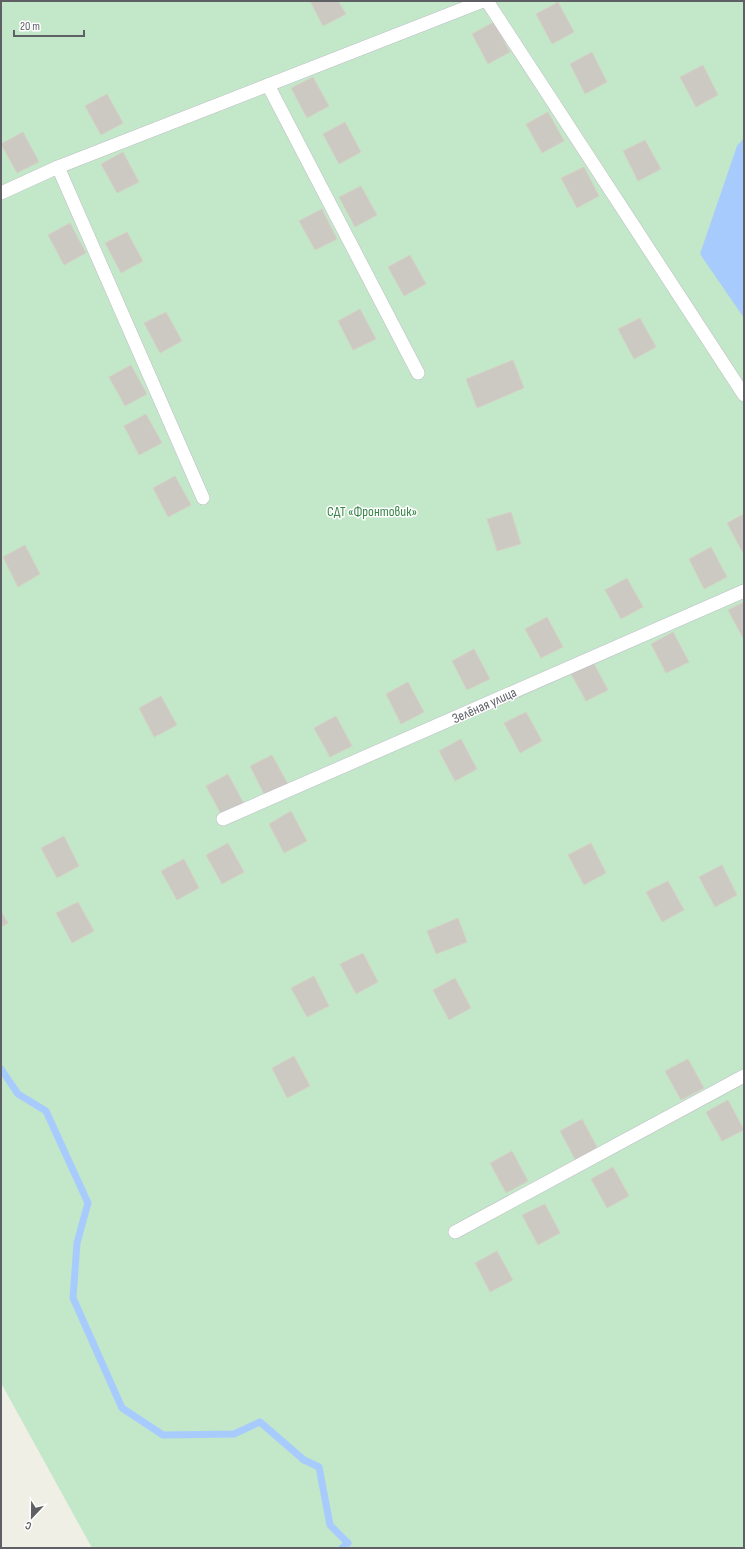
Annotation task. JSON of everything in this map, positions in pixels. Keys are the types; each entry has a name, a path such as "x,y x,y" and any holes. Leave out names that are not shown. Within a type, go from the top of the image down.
{"lane":[{"path":"1,193 58,167 483,1"},
{"path":"487,1 744,395"},
{"path":"268,85 418,373"},
{"path":"58,167 203,498"},
{"name":"Зелёная улица","path":"223,819 744,592"},
{"path":"456,1232 744,1076"}],"green space":[{"name":"СДТ «Фронтовик»","path":"1,1 744,1 744,1548 92,1548 1,1383"}],"water":[{"path":"744,138 744,318 700,254 737,146"}],"building":[{"path":"310,1 338,1 346,14 323,26"},
{"path":"558,2 574,32 552,44 536,14"},
{"path":"494,22 510,52 488,64 472,34"},
{"path":"592,52 607,82 585,94 570,64"},
{"path":"703,65 718,95 696,107 680,77"},
{"path":"313,77 329,106 307,118 291,88"},
{"path":"107,94 123,123 101,135 85,106"},
{"path":"548,112 564,141 542,153 526,124"},
{"path":"345,122 361,152 339,164 323,134"},
{"path":"23,132 39,162 17,173 1,144"},
{"path":"645,140 661,169 638,181 623,151"},
{"path":"123,152 139,182 117,193 101,164"},
{"path":"584,167 599,196 577,208 561,178"},
{"path":"361,186 377,215 355,227 339,197"},
{"path":"322,209 337,239 315,250 299,221"},
{"path":"70,223 86,253 64,265 48,235"},
{"path":"127,232 143,261 121,273 105,243"},
{"path":"410,255 426,284 404,296 388,267"},
{"path":"360,309 376,339 353,350 338,321"},
{"path":"166,312 182,341 160,353 144,323"},
{"path":"640,318 656,347 634,359 618,329"},
{"path":"513,360 524,388 477,408 466,379"},
{"path":"131,365 147,394 125,406 109,377"},
{"path":"146,414 162,443 139,455 124,426"},
{"path":"175,476 191,505 168,517 153,488"},
{"path":"511,512 521,544 497,551 487,519"},
{"path":"744,514 744,552 743,553 727,523"},
{"path":"25,545 40,574 18,587 3,557"},
{"path":"711,547 727,577 704,589 689,559"},
{"path":"627,578 643,607 621,619 605,590"},
{"path":"744,602 744,640 728,610"},
{"path":"547,617 563,647 541,658 525,629"},
{"path":"673,632 689,662 666,673 651,644"},
{"path":"474,649 490,679 467,690 452,661"},
{"path":"592,660 608,690 586,701 570,672"},
{"path":"408,682 424,712 401,724 386,694"},
{"path":"161,696 177,725 154,737 139,708"},
{"path":"526,712 542,741 520,753 504,723"},
{"path":"336,716 352,746 330,757 314,728"},
{"path":"461,739 477,769 455,781 439,751"},
{"path":"272,755 288,784 265,796 250,766"},
{"path":"228,774 244,804 222,816 206,786"},
{"path":"291,811 307,841 284,853 269,824"},
{"path":"64,836 79,866 57,878 41,848"},
{"path":"228,843 244,872 222,884 206,855"},
{"path":"591,843 606,873 584,885 568,855"},
{"path":"184,859 199,888 177,900 161,871"},
{"path":"722,865 737,895 715,907 699,877"},
{"path":"668,881 684,910 662,922 646,892"},
{"path":"78,902 94,931 72,943 56,913"},
{"path":"1,911 8,923 1,927"},
{"path":"458,918 467,942 436,954 427,931"},
{"path":"363,953 378,982 356,994 340,964"},
{"path":"314,976 329,1006 307,1017 291,988"},
{"path":"455,978 471,1008 449,1020 433,990"},
{"path":"294,1056 310,1086 287,1098 272,1068"},
{"path":"688,1059 704,1088 681,1100 665,1071"},
{"path":"728,1100 744,1130 722,1141 706,1112"},
{"path":"582,1119 598,1149 576,1161 560,1131"},
{"path":"512,1151 528,1181 506,1193 490,1163"},
{"path":"613,1167 629,1196 607,1208 591,1179"},
{"path":"545,1204 560,1233 538,1245 522,1215"},
{"path":"497,1251 513,1280 490,1292 475,1263"}],"waterway":[{"path":"1,1069 18,1094 46,1111 88,1203 77,1243 73,1298 122,1408 163,1435 234,1434 260,1422 304,1460 319,1467 330,1525 348,1543 342,1548"}]}
